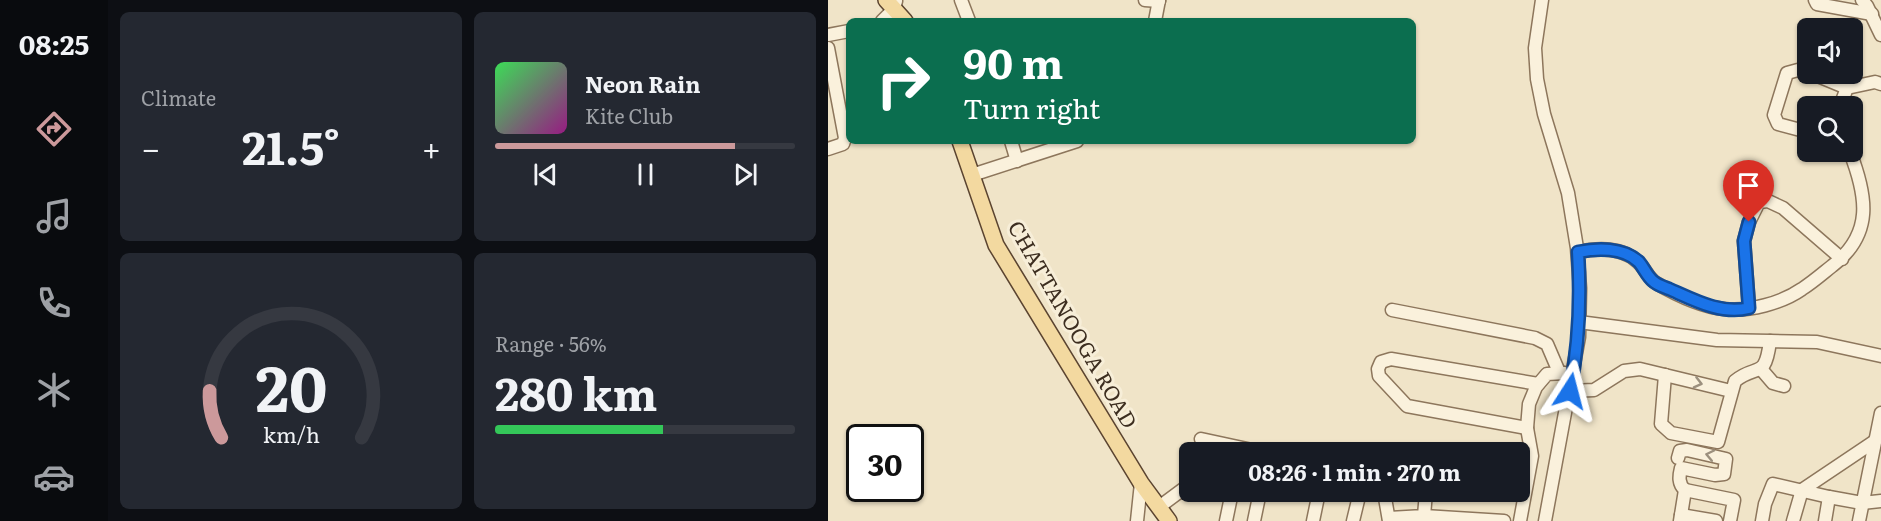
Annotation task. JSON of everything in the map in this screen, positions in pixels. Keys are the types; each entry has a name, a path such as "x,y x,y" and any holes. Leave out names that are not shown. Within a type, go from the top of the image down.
{"main road":[{"path":"892,3 903,18"},
{"name":"CHATTANOOGA ROAD","path":"961,144 996,245 1141,483 1169,521"}],"street":[{"path":"961,0 968,18"},
{"path":"1145,0 1159,1 1156,18"},
{"path":"1542,0 1535,48 1537,79 1544,114 1568,194 1578,252 1579,322 1570,391 1545,521"},
{"path":"1815,0 1817,4 1872,14"},
{"path":"1862,0 1872,14 1881,35"},
{"path":"884,18 892,3"},
{"path":"828,35 846,32"},
{"path":"828,48 845,138 843,144 828,149"},
{"path":"1797,70 1787,73 1774,115 1778,124 1797,129"},
{"path":"1837,84 1847,88 1875,82 1881,84"},
{"path":"1844,96 1847,88"},
{"path":"1012,144 1017,161"},
{"path":"972,175 1068,144"},
{"path":"1578,252 1596,248 1625,253 1639,262 1653,282 1698,302 1722,309 1749,308 1774,302 1801,290 1842,259 1860,233 1864,209 1860,178 1854,162"},
{"path":"1749,308 1744,241 1749,222 1759,202 1768,201 1783,208 1842,259"},
{"path":"1392,310 1535,338 1547,344 1559,372"},
{"path":"1579,322 1717,340 1817,342 1881,356"},
{"path":"1665,375 1661,424 1671,433 1718,442 1735,381 1761,369 1768,358 1770,341"},
{"path":"1527,428 1407,406 1379,376 1378,369 1381,362 1391,359 1538,384"},
{"path":"1570,391 1594,390 1624,371 1640,369 1731,391"},
{"path":"1761,369 1773,383 1784,386"},
{"path":"1520,521 1532,456 1527,428 1529,404 1538,384 1547,374 1573,373"},
{"path":"1859,521 1881,413"},
{"path":"1201,439 1215,442"},
{"path":"1793,521 1802,490 1875,441"},
{"path":"1678,458 1680,451 1687,450 1726,459 1724,474 1715,475 1681,468 1679,477 1681,487 1685,490 1734,500 1730,521"},
{"path":"1868,478 1881,474"},
{"path":"1137,521 1141,483"},
{"path":"1762,521 1765,504 1773,484 1862,503 1881,499"},
{"path":"1685,490 1680,518 1716,521"},
{"path":"1159,507 1179,492"},
{"path":"1825,521 1829,496"},
{"path":"1226,521 1230,502"},
{"path":"1254,521 1258,502"},
{"path":"1313,521 1317,502"},
{"path":"1353,521 1358,502"},
{"path":"1386,502 1389,520 1424,516 1503,521"},
{"path":"1424,516 1425,502"}],"route":[{"path":"1570,391 1579,337 1578,252 1596,248 1625,253 1639,262 1653,282 1698,302 1722,309 1744,309 1749,308 1744,241 1749,222"}]}
